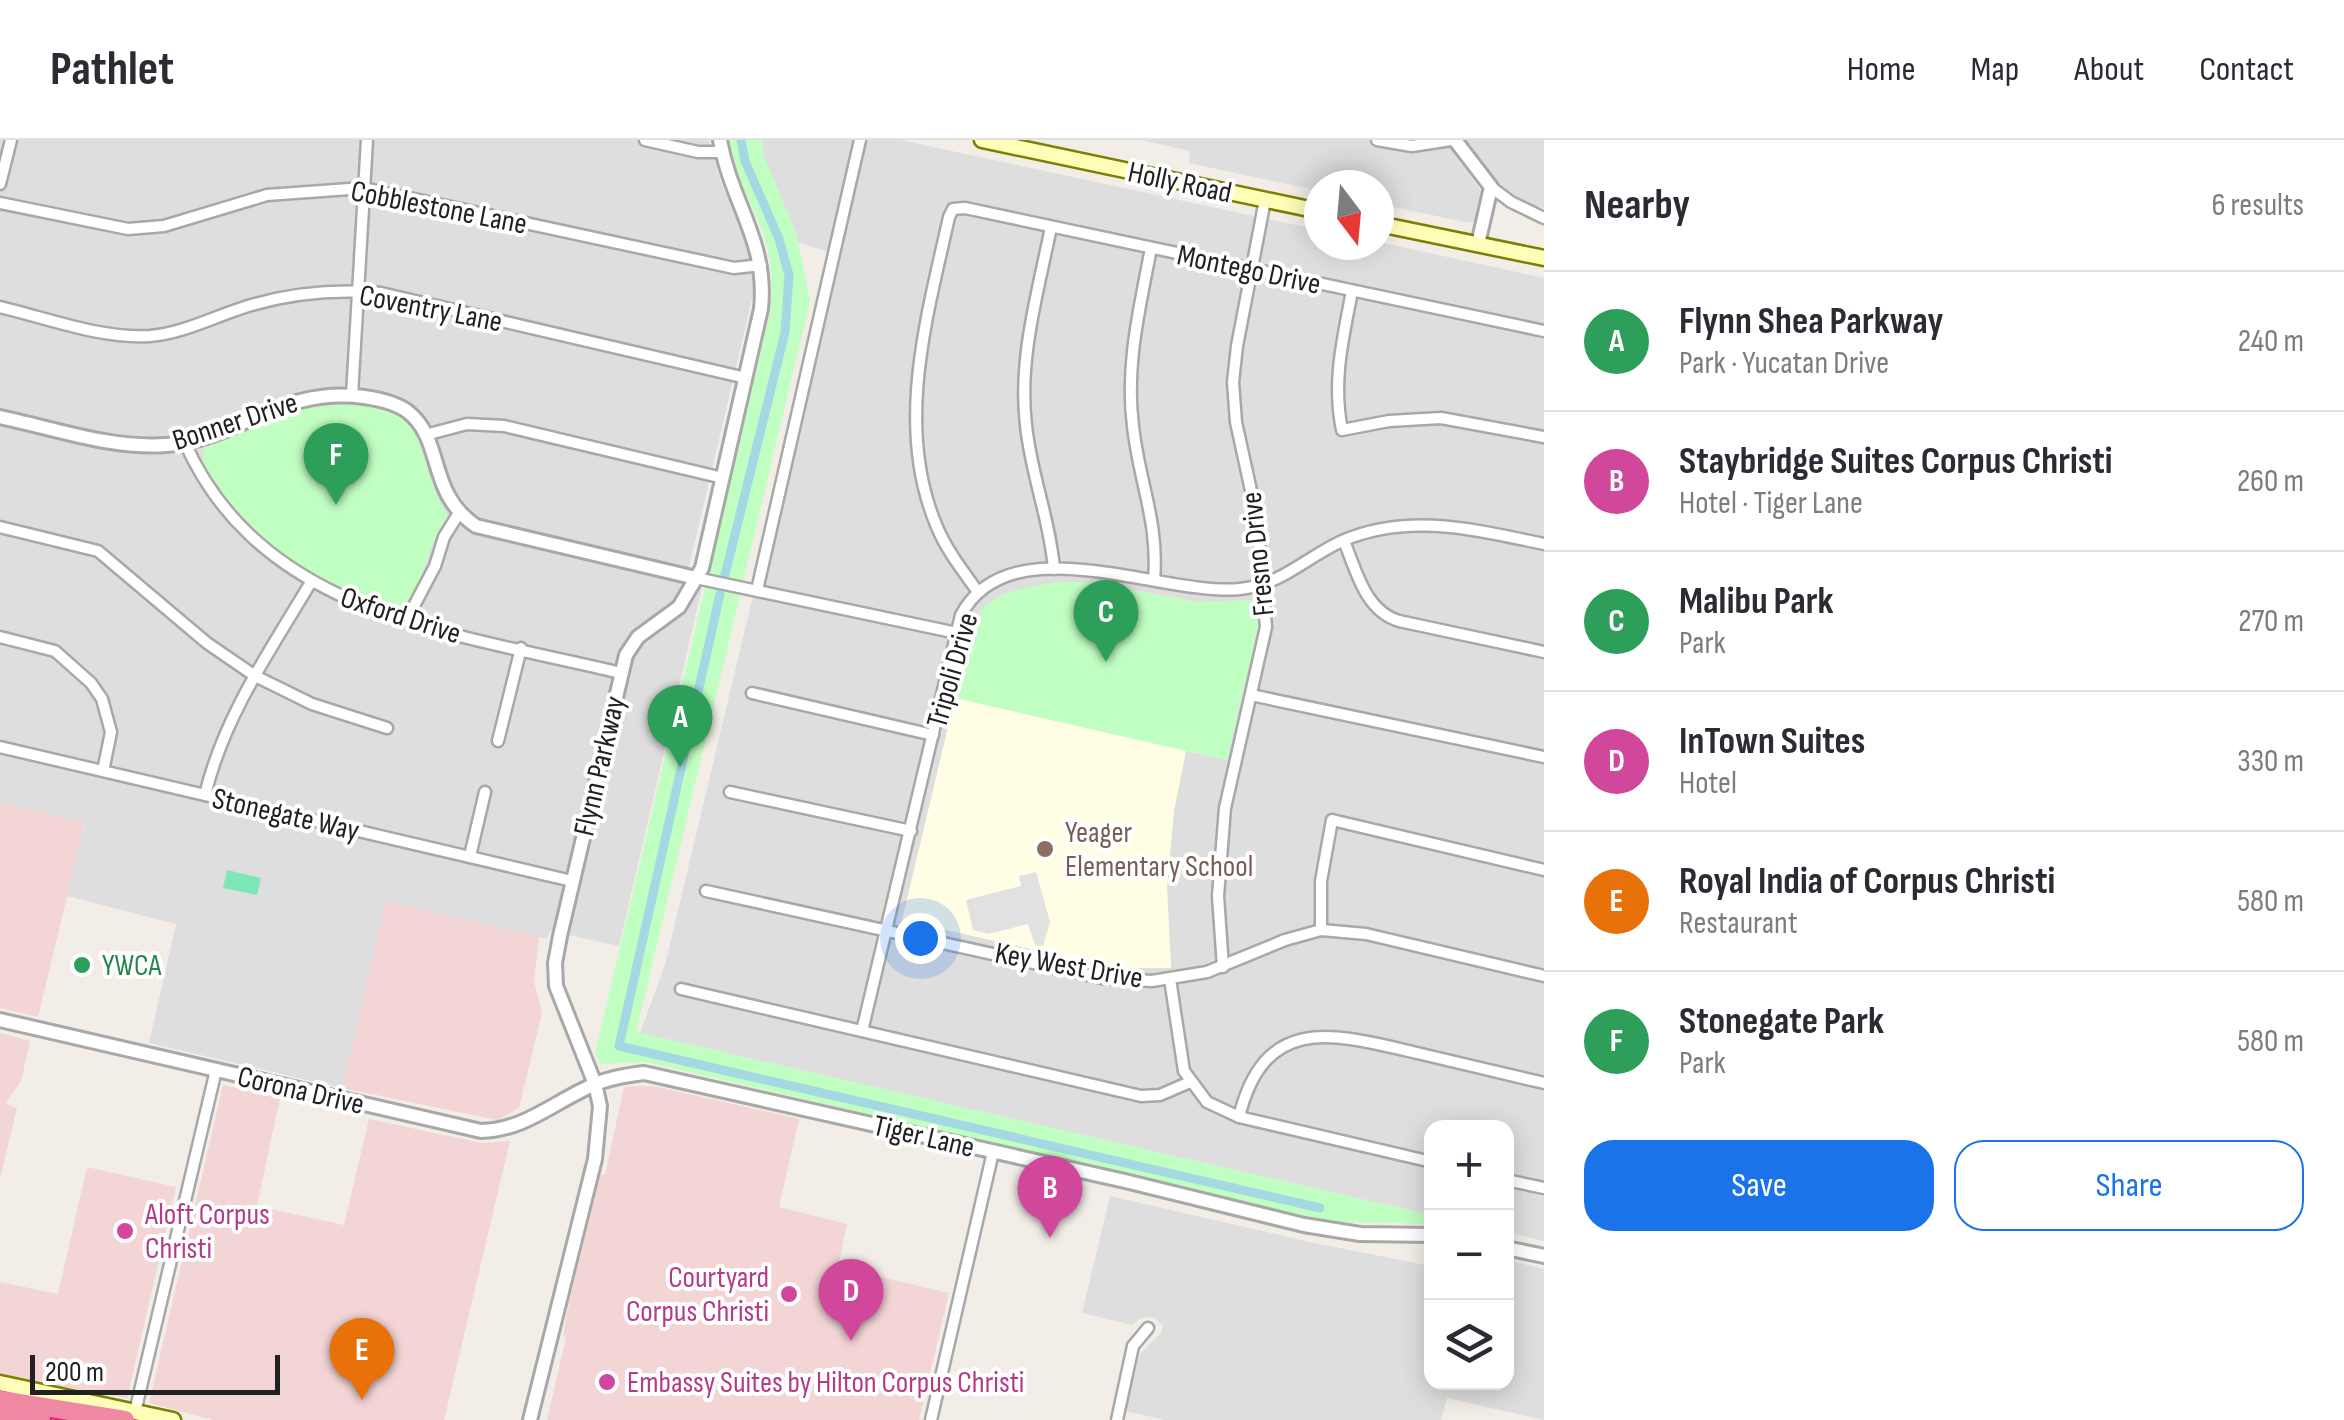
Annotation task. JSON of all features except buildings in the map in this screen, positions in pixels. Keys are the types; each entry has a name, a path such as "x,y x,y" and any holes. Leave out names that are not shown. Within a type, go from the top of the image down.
{"highway":[{"path":"0,1400 130,1416"},
{"path":"0,1411 42,1420"}],"main road":[{"name":"Holly Road","path":"982,140 1304,209"},
{"path":"1394,227 1544,258"},
{"path":"0,1383 130,1416 173,1420"}],"street":[{"path":"0,184 10,140"},
{"path":"352,396 367,140"},
{"path":"646,140 698,152 721,146"},
{"path":"756,590 860,140"},
{"path":"1377,140 1412,146 1453,140 1490,186 1511,202 1544,218"},
{"name":"Flynn Parkway","path":"530,1420 598,1142 600,1106 595,1084 556,986 556,963 572,882 621,673 632,644 679,608 702,568 761,309 761,266 754,236 734,191 721,146"},
{"path":"1478,244 1490,186"},
{"name":"Cobblestone Lane","path":"0,204 128,229 164,226 267,195 363,188 734,268 761,266"},
{"name":"Fresno Drive","path":"1224,967 1218,896 1225,808 1266,627 1257,518 1236,422 1234,382 1237,346 1265,200"},
{"name":"Montego Drive","path":"978,592 936,525 916,432 921,351 949,217 954,209 1544,331"},
{"path":"1051,227 1028,341 1024,408 1054,570"},
{"path":"1151,248 1133,340 1130,384 1136,452 1156,536 1154,580"},
{"name":"Coventry Lane","path":"0,307 117,334 152,336 187,329 269,300 325,291 357,291 416,300 746,378"},
{"path":"1352,291 1337,366 1336,402 1342,430 1390,421 1441,418 1544,436"},
{"name":"Bonner Drive","path":"0,416 125,444 184,442 290,402 352,396 394,404 418,422 426,435"},
{"path":"722,478 504,426 466,424 426,435 443,488 459,513 491,531 957,633"},
{"name":"Oxford Drive","path":"184,442 212,494 242,528 311,582 366,608 406,621 621,673"},
{"path":"406,621 459,513"},
{"name":"Tripoli Drive","path":"862,1031 957,633 962,615 978,592 1001,578 1054,570 1104,570 1214,590 1263,586 1344,540 1383,528 1441,524 1544,544"},
{"path":"0,526 98,552 207,643 255,676 312,704 387,728"},
{"path":"1344,540 1368,598 1380,613 1399,621 1544,652"},
{"path":"205,795 224,734 311,582"},
{"path":"0,637 56,651 91,683 108,716 110,732 103,771"},
{"path":"498,741 521,648"},
{"path":"752,693 933,735"},
{"path":"1251,695 1544,757"},
{"name":"Stonegate Way","path":"0,747 572,882"},
{"path":"470,856 485,792"},
{"path":"730,792 910,831"},
{"path":"1321,930 1324,854 1332,820 1544,870"},
{"name":"Key West Drive","path":"706,891 1129,981 1170,979 1224,967 1284,940 1321,930 1366,934 1544,976"},
{"path":"1170,979 1181,1057 1190,1082 1207,1102 1239,1117 1424,1160"},
{"path":"680,989 1141,1096 1160,1095 1190,1082"},
{"name":"Corona Drive","path":"0,1020 481,1131 504,1130 525,1123 595,1084"},
{"path":"1239,1117 1250,1081 1259,1067 1287,1045 1321,1035 1355,1038 1544,1083"},
{"path":"130,1416 216,1070"},
{"name":"Tiger Lane","path":"595,1084 644,1074 1304,1226 1360,1234 1424,1235"},
{"path":"930,1420 992,1152"},
{"path":"1514,1182 1544,1188"},
{"path":"1514,1250 1544,1256"},
{"path":"1117,1420 1133,1346 1148,1328"}],"shaded area":[{"path":"0,140 709,140 721,183 752,251 756,282 689,567 702,588 619,946 550,931 547,939 386,901 342,1088 149,1043 176,924 67,896 85,823 0,803"},
{"path":"762,140 901,140 1304,227 1304,260 1394,260 1394,245 1544,278 1544,1241 1514,1234 1514,1120 1424,1120 1424,1213 640,1033 665,965 752,600 766,578 840,256 798,242 763,156","holes":["1091,582 1198,602 1255,600 1258,626 1227,760 1186,751 1174,810 1167,888 1171,968 1114,968 903,920 973,620"]},
{"path":"1141,140 1445,140 1481,191 1474,221 1470,223 1394,207 1394,170 1304,170 1304,188 1189,163 1190,151"},
{"path":"1466,140 1544,140 1544,208 1527,204 1501,185"},
{"name":"Yeager Elementary School","path":"955,698 1186,751 1174,810 1167,888 1171,968 1114,968 902,920"},
{"path":"0,803 85,822 38,1017 0,1008"},
{"path":"1036,872 1050,922 1043,946 1035,945 1028,924 989,934 973,930 966,900 1021,886 1019,876"},
{"path":"386,901 539,937 534,981 542,1013 519,1108 497,1120 342,1088"},
{"path":"0,1033 30,1041 21,1081 5,1104 17,1108 0,1179"},
{"path":"223,1085 280,1098 257,1206 344,1225 369,1119 482,1143 510,1141 444,1420 213,1420 149,1403"},
{"path":"640,1086 799,1119 779,1207 847,1224 838,1267 949,1293 919,1420 547,1420 566,1337 563,1336 567,1313 600,1175 605,1175 624,1087"},
{"path":"87,1167 176,1187 127,1398 0,1375 0,1282 58,1294"},
{"path":"1110,1196 1424,1265 1424,1390 1514,1390 1514,1262 1544,1269 1544,1420 1447,1398 1441,1420 1165,1420 1125,1411 1139,1355 1161,1333 1163,1325 1153,1317 1141,1318 1132,1325 1082,1313"}],"green space":[{"path":"728,140 762,140 764,156 796,232 810,301 636,1032 1424,1213 1424,1224 1313,1218 646,1062 600,1064 595,1053 769,317 768,251"},
{"path":"347,403 392,413 413,429 448,517 413,593 397,610 340,590 283,555 234,509 202,459 205,445 282,412"},
{"path":"1059,582 1091,582 1198,602 1255,600 1258,626 1227,760 955,698 966,647 979,613 1006,594"},
{"path":"227,870 261,878 257,895 223,888"}],"waterway":[{"path":"725,575 785,332 789,275 779,239 745,161 741,140"},
{"path":"720,594 619,1046 1320,1208"}],"place":[{"name":"Stonegate Park","path":"336,505"},
{"name":"Malibu Park","path":"1106,662"},
{"name":"Flynn Shea Parkway","path":"680,767"},
{"name":"Yeager Elementary School","path":"1045,849"},
{"name":"YWCA","path":"82,965"},
{"name":"Aloft Corpus Christi","path":"125,1231"},
{"name":"Staybridge Suites Corpus Christi","path":"1050,1238"},
{"name":"Courtyard Corpus Christi","path":"789,1294"},
{"name":"InTown Suites","path":"851,1341"},
{"name":"Embassy Suites by Hilton Corpus Christi","path":"607,1382"},
{"name":"Royal India of Corpus Christi","path":"362,1400"}]}
